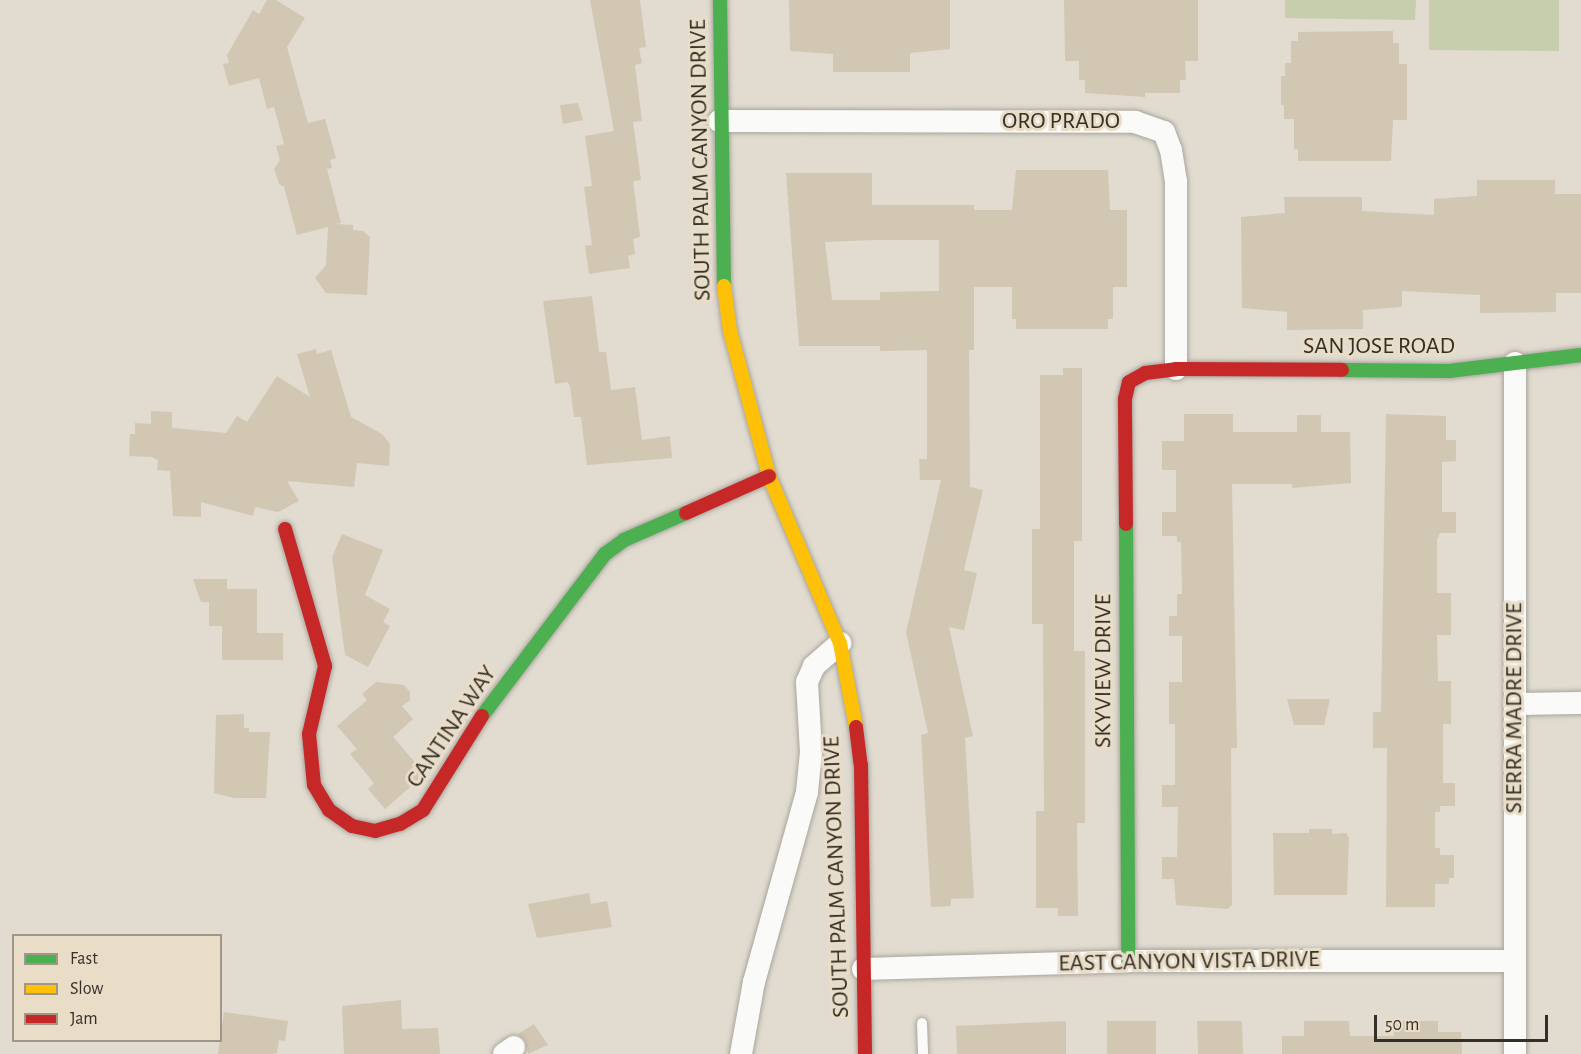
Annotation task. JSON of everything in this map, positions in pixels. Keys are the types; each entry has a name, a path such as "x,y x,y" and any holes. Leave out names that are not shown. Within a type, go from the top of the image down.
{"street":[{"name":"SOUTH PALM CANYON DRIVE","path":"720,0 721,267 730,331 769,476 840,643 848,672 861,765 866,1054"},
{"name":"ORO PRADO","path":"719,121 1135,122 1164,132 1171,150 1176,181 1176,369"},
{"name":"SAN JOSE ROAD","path":"1129,381 1144,373 1176,369 1449,371 1581,355"},
{"name":"SIERRA MADRE DRIVE","path":"1515,363 1515,1054"},
{"name":"SKYVIEW DRIVE","path":"1128,961 1125,399 1129,381"},
{"name":"CANTINA WAY","path":"285,529 325,666 309,734 314,785 329,810 352,826 375,831 400,824 423,810 463,741 605,554 624,540 769,476"},
{"path":"741,1054 757,973 807,792 811,752 807,682 814,666 840,643"},
{"path":"1515,704 1581,703"},
{"name":"EAST CANYON VISTA DRIVE","path":"863,969 1128,961 1515,961"}],"lane":[{"path":"922,1023 923,1054"}],"green space":[{"path":"1285,0 1416,0 1415,20 1285,18"},
{"path":"1429,0 1559,0 1559,51 1429,50"}],"building":[{"path":"267,0 276,0 305,18 287,47 308,123 325,119 336,158 330,160 332,168 327,169 341,223 336,224 353,225 353,230 363,231 370,237 367,295 326,293 315,278 326,265 328,227 297,235 284,187 279,184 274,169 280,160 276,146 284,144 274,107 267,109 259,78 229,86 223,64 229,63 227,55 253,10 259,14"},
{"path":"590,0 640,0 646,47 639,48 642,63 635,65 642,121 633,122 641,180 633,181 640,237 633,239 635,254 628,256 630,268 589,274 585,246 592,245 584,187 592,186 585,136 614,131"},
{"path":"789,0 950,0 950,49 910,53 910,72 833,72 833,54 790,51"},
{"path":"1064,0 1198,0 1198,61 1185,61 1186,80 1180,80 1180,93 1145,93 1145,97 1085,93 1085,80 1079,80 1079,61 1065,61"},
{"path":"1393,31 1393,43 1399,43 1399,64 1407,64 1407,120 1393,120 1391,161 1298,161 1298,149 1294,150 1294,119 1284,119 1284,105 1281,105 1281,76 1285,76 1285,63 1291,63 1291,41 1298,41 1298,32"},
{"path":"578,103 583,120 563,124 560,105"},
{"path":"1016,170 1108,170 1110,210 1127,210 1127,287 1113,287 1113,319 1108,319 1108,329 1016,329 1016,319 1012,319 1012,287 974,287 974,350 969,350 970,487 983,490 964,570 977,573 964,630 949,627 973,736 965,738 974,898 951,899 951,906 931,907 921,735 928,733 906,632 941,480 920,480 919,459 927,459 927,350 880,351 880,346 799,346 786,173 872,173 872,205 974,205 974,210 1012,210","holes":["939,240 939,291 880,292 880,300 832,300 825,242"]},
{"path":"1477,180 1555,180 1555,194 1581,194 1581,293 1556,293 1556,312 1480,313 1480,295 1402,291 1402,307 1363,310 1363,329 1287,330 1287,312 1242,308 1241,217 1285,213 1284,197 1362,197 1362,211 1434,215 1434,199 1477,196"},
{"path":"592,296 599,352 606,352 611,390 635,387 642,440 670,436 672,458 587,465 581,417 574,417 570,386 567,382 555,384 543,301"},
{"path":"316,349 317,354 331,350 351,417 382,434 390,444 389,466 357,463 354,487 287,481 299,501 278,512 255,507 253,516 201,502 201,517 173,516 170,471 157,470 158,460 152,457 129,456 130,434 135,434 135,423 151,424 151,411 172,412 172,428 226,433 237,416 247,422 277,376 310,397 297,354"},
{"path":"1063,368 1082,368 1082,541 1074,541 1074,651 1085,651 1085,823 1077,823 1078,916 1058,916 1058,908 1036,908 1036,811 1044,811 1043,624 1032,624 1032,529 1040,529 1040,375 1063,375"},
{"path":"1184,414 1233,414 1233,432 1297,432 1297,415 1321,415 1321,432 1350,432 1351,483 1292,488 1292,484 1232,484 1237,748 1231,748 1232,905 1228,909 1176,905 1174,879 1162,879 1162,857 1177,857 1178,807 1162,807 1162,785 1175,785 1175,724 1169,724 1169,682 1182,682 1182,636 1169,636 1169,616 1177,616 1177,594 1182,594 1181,542 1177,542 1177,536 1162,536 1162,512 1176,512 1176,470 1162,470 1162,441 1184,441"},
{"path":"1386,414 1446,416 1446,440 1456,440 1456,461 1442,462 1442,512 1456,512 1456,533 1440,533 1437,540 1437,593 1451,593 1451,635 1437,635 1438,681 1451,681 1451,724 1443,724 1443,783 1455,783 1455,806 1440,806 1440,812 1435,812 1435,848 1440,848 1440,855 1454,855 1454,878 1449,878 1449,884 1435,884 1435,907 1386,907 1387,748 1373,748 1373,712 1381,712"},
{"path":"342,534 383,550 365,595 390,609 383,622 390,626 368,667 345,655 332,557"},
{"path":"193,579 227,579 227,589 257,589 257,633 283,633 283,660 222,660 222,626 209,626 209,602 201,602"},
{"path":"376,682 404,685 410,692 410,700 402,706 413,719 393,737 420,768 418,780 385,809 368,789 374,783 350,754 357,749 337,726 367,700 362,694"},
{"path":"1287,699 1330,699 1324,725 1294,725"},
{"path":"244,714 244,728 249,728 249,732 270,732 266,798 234,798 214,793 216,715"},
{"path":"1309,829 1332,829 1332,834 1346,833 1349,838 1347,895 1274,895 1273,833 1309,833"},
{"path":"589,893 591,904 607,901 612,927 537,938 528,904"},
{"path":"401,1000 402,1029 438,1028 440,1054 344,1054 342,1006"},
{"path":"224,1012 288,1021 285,1041 279,1040 277,1053 272,1054 218,1054 220,1042 222,1042"},
{"path":"1066,1021 1066,1054 957,1054 956,1026"},
{"path":"1107,1021 1156,1021 1156,1054 1107,1054"},
{"path":"1197,1021 1242,1021 1243,1054 1198,1054"},
{"path":"1304,1021 1349,1021 1350,1036 1394,1036 1394,1021 1438,1021 1438,1032 1461,1032 1462,1054 1282,1054 1282,1036 1304,1036"},
{"path":"534,1024 548,1045 528,1054 525,1040 518,1034"}],"traffic: fast":[{"path":"720,0 724,286"},
{"path":"1342,370 1449,371 1581,355"},
{"path":"482,716 605,554 624,540 686,513"},
{"path":"1126,524 1128,961"}],"traffic: slow":[{"path":"724,286 730,331 769,476 840,643 856,727"}],"traffic: jam":[{"path":"1126,524 1125,399 1129,382 1145,373 1176,369 1342,370"},
{"path":"686,513 769,476"},
{"path":"285,529 325,666 309,734 314,785 329,810 352,826 375,831 400,824 423,810 482,716"},
{"path":"856,727 861,765 865,1054"}]}
